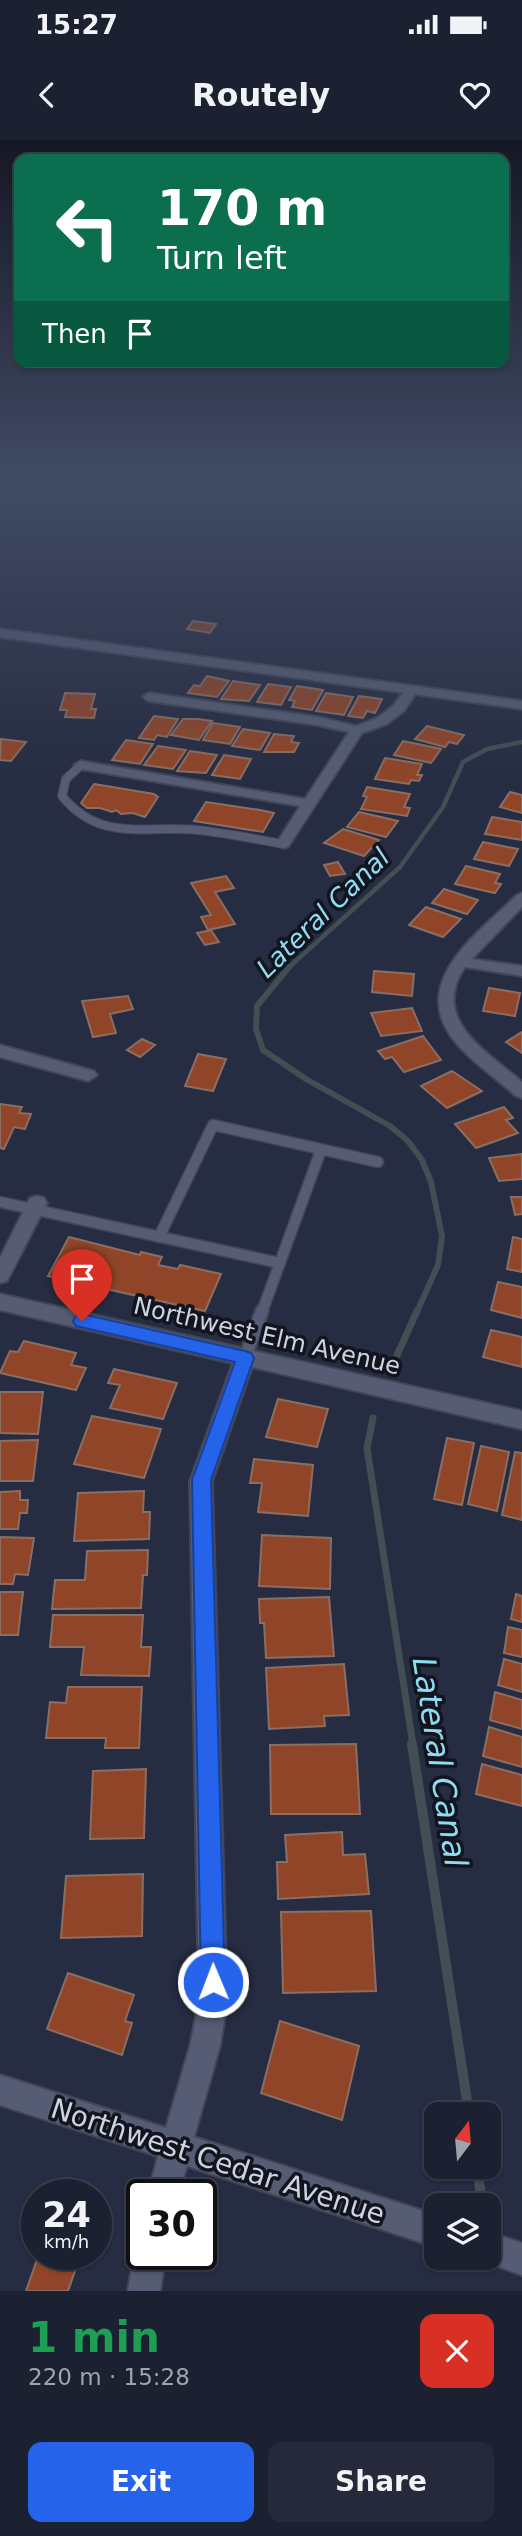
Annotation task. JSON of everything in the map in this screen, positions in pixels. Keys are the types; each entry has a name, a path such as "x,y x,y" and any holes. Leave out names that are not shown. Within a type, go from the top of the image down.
{"street":[{"path":"0,633 522,705"},
{"path":"149,696 318,721 357,730 391,715 412,690"},
{"path":"283,844 357,730"},
{"path":"81,765 311,804"},
{"path":"522,898 462,961 448,982 446,1005 454,1029 476,1053 522,1092"},
{"path":"462,961 522,971"},
{"path":"0,1051 88,1075"},
{"path":"0,1276 36,1206"},
{"name":"Northwest Elm Avenue","path":"0,1303 522,1420"},
{"path":"167,2179 205,2046 213,2002 201,1480 245,1358"},
{"name":"Northwest Cedar Avenue","path":"0,2090 424,2227"},
{"path":"501,2252 522,2259"},
{"path":"144,2291 147,2270"}],"lane":[{"path":"81,765 66,779 62,796 75,812 100,825 117,829 197,830 283,844"},
{"path":"159,1237 213,1125 378,1162"},
{"path":"245,1358 321,1150"},
{"path":"0,1202 36,1206 279,1263"}],"building":[{"path":"193,621 216,624 210,633 187,629"},
{"path":"207,676 229,681 217,697 188,693 194,685 200,686"},
{"path":"233,681 260,685 249,701 221,699"},
{"path":"268,684 291,687 281,705 257,702"},
{"path":"297,686 323,690 312,710 292,707 295,701 289,700"},
{"path":"65,693 95,694 91,709 96,709 94,718 65,717 67,710 60,710"},
{"path":"326,693 353,697 344,715 316,711"},
{"path":"359,696 382,699 375,713 367,711 363,718 348,716"},
{"path":"154,716 178,719 167,737 157,735 154,740 139,738"},
{"path":"183,719 212,721 199,740 171,735"},
{"path":"213,723 240,727 230,744 203,740"},
{"path":"427,726 464,735 457,744 449,742 445,747 415,739"},
{"path":"243,729 270,733 260,750 232,746"},
{"path":"274,734 294,736 291,742 299,743 294,752 264,752"},
{"path":"1,739 26,742 11,761 0,760"},
{"path":"126,740 153,744 140,764 112,760"},
{"path":"403,741 441,749 431,763 394,755"},
{"path":"158,746 186,750 173,769 144,765"},
{"path":"190,751 217,755 206,773 177,771"},
{"path":"224,755 251,759 240,779 212,775"},
{"path":"385,758 422,764 417,775 422,775 419,781 411,780 409,784 375,779"},
{"path":"94,784 154,794 158,797 145,817 133,813 121,814 116,810 112,812 87,808 81,803"},
{"path":"367,787 410,794 404,807 410,808 407,816 361,809 367,797 363,796"},
{"path":"510,792 522,795 522,813 500,807"},
{"path":"206,802 274,813 263,832 194,821"},
{"path":"359,812 398,821 386,837 347,827"},
{"path":"492,817 522,822 522,840 485,834"},
{"path":"343,829 379,840 364,856 324,843"},
{"path":"483,842 518,849 509,866 474,859"},
{"path":"338,862 345,874 330,876 324,865"},
{"path":"466,866 500,874 495,883 501,884 495,893 455,884"},
{"path":"226,876 234,888 215,892 235,924 208,930 201,917 211,915 191,883"},
{"path":"444,889 478,900 467,914 432,903"},
{"path":"426,907 461,919 443,937 409,925"},
{"path":"211,930 219,942 205,945 197,933"},
{"path":"374,971 414,974 412,996 372,992"},
{"path":"489,988 520,993 515,1016 483,1011"},
{"path":"128,996 133,1009 110,1014 116,1033 93,1037 82,1001"},
{"path":"412,1008 422,1031 381,1036 371,1013"},
{"path":"522,1032 522,1053 506,1042"},
{"path":"423,1036 441,1060 404,1072 392,1057 385,1059 378,1051"},
{"path":"142,1039 155,1045 140,1057 127,1050"},
{"path":"198,1054 226,1059 213,1091 185,1086"},
{"path":"452,1071 482,1091 447,1108 421,1086"},
{"path":"0,1104 22,1107 19,1113 31,1114 25,1129 14,1127 4,1149 0,1148"},
{"path":"504,1107 513,1118 506,1120 518,1133 476,1148 455,1124"},
{"path":"522,1154 522,1179 499,1181 489,1158"},
{"path":"511,1197 522,1197 522,1214 515,1215"},
{"path":"69,1237 140,1255 141,1252 162,1257 158,1265 178,1269 180,1265 221,1274 205,1311 48,1276"},
{"path":"513,1237 522,1239 522,1272 507,1269"},
{"path":"498,1282 522,1287 522,1318 491,1310"},
{"path":"491,1330 522,1337 522,1367 483,1357"},
{"path":"24,1341 76,1353 71,1365 86,1368 76,1390 0,1373 10,1351 18,1352"},
{"path":"114,1369 177,1383 163,1419 110,1408 120,1385 108,1383"},
{"path":"0,1392 43,1392 38,1434 0,1433"},
{"path":"278,1399 328,1409 317,1447 266,1437"},
{"path":"92,1416 161,1429 144,1478 74,1464"},
{"path":"447,1438 474,1443 462,1505 434,1499"},
{"path":"38,1440 33,1481 0,1481 0,1441"},
{"path":"481,1446 509,1452 497,1511 468,1504"},
{"path":"515,1452 522,1453 522,1520 502,1515"},
{"path":"254,1459 313,1465 308,1516 258,1512 262,1483 250,1483"},
{"path":"20,1491 20,1500 28,1500 27,1513 20,1513 18,1529 0,1529 0,1492"},
{"path":"144,1491 143,1512 150,1512 149,1539 74,1541 78,1493"},
{"path":"262,1535 331,1538 330,1589 259,1586"},
{"path":"0,1537 34,1538 28,1575 15,1574 13,1584 0,1584"},
{"path":"148,1550 141,1608 52,1609 55,1580 85,1580 87,1551"},
{"path":"0,1592 23,1592 18,1635 0,1635"},
{"path":"516,1594 522,1596 522,1622 511,1619"},
{"path":"329,1597 334,1656 266,1658 264,1623 260,1623 259,1599"},
{"path":"53,1615 143,1615 141,1647 151,1647 149,1676 81,1675 84,1647 50,1647"},
{"path":"508,1627 522,1630 522,1657 504,1653"},
{"path":"504,1659 522,1664 522,1692 498,1685"},
{"path":"344,1664 349,1715 324,1716 325,1726 269,1729 266,1668"},
{"path":"68,1687 142,1687 139,1748 105,1748 106,1738 46,1738 50,1702 66,1703"},
{"path":"495,1692 522,1700 522,1729 490,1720"},
{"path":"489,1727 522,1737 522,1767 483,1756"},
{"path":"356,1744 360,1814 271,1814 270,1745"},
{"path":"482,1764 522,1775 522,1806 476,1794"},
{"path":"146,1769 144,1838 90,1839 93,1771"},
{"path":"342,1832 343,1855 365,1854 369,1894 278,1899 277,1862 287,1862 285,1835"},
{"path":"143,1874 142,1936 61,1938 66,1876"},
{"path":"371,1911 376,1991 283,1993 281,1912"},
{"path":"68,1973 134,1995 125,2021 132,2023 122,2055 47,2029"},
{"path":"280,2021 359,2046 342,2120 261,2093"},
{"path":"33,2270 75,2270 68,2291 26,2291"}],"waterway":[{"name":"Lateral Canal","path":"288,968 400,867 443,807 463,762 487,749 522,742"},
{"name":"Lateral Canal","path":"288,968 257,1006 256,1029 263,1050 306,1079 390,1126 408,1141 422,1160 431,1182 442,1236 438,1265 417,1312"},
{"name":"Lateral Canal","path":"394,1362 417,1311"},
{"name":"Lateral Canal","path":"373,1418 367,1448 413,1745"},
{"name":"Lateral Canal","path":"412,1744 467,2102"},
{"name":"Lateral Canal","path":"479,2179 481,2193"}],"route":[{"path":"82,1321 245,1358 201,1480 213,1982"}]}
